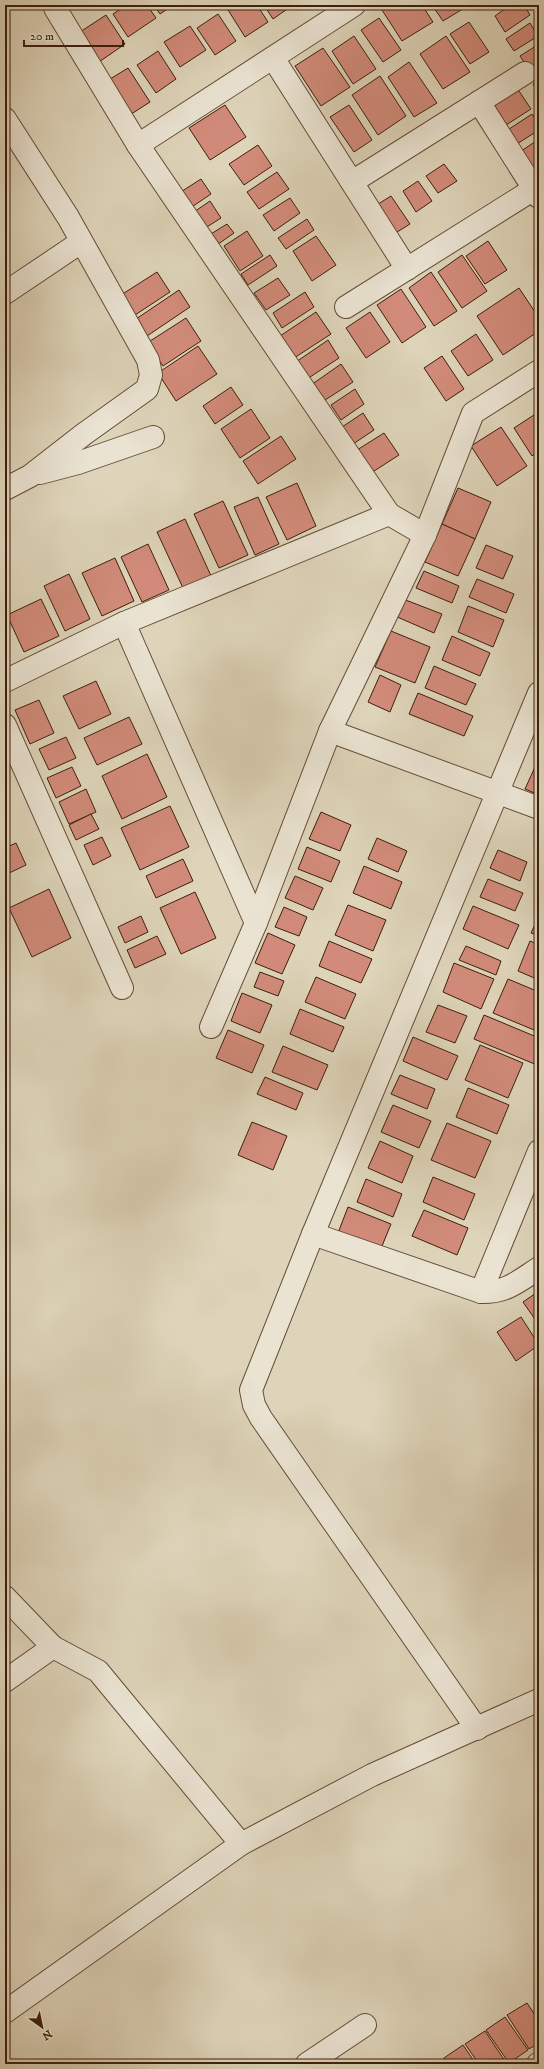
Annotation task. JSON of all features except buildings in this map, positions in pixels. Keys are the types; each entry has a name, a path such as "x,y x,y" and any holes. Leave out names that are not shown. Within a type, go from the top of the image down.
{"street":[{"path":"138,145 354,5"},
{"path":"56,6 138,145 389,514 424,535"},
{"path":"273,58 407,268"},
{"path":"352,182 525,73"},
{"path":"346,307 407,268 536,193 479,102"},
{"path":"5,119 68,216 81,242 148,360 151,375 147,389 84,434 30,476 5,489"},
{"path":"5,293 81,242"},
{"path":"211,1028 256,923 330,731 424,535 473,413 539,371"},
{"path":"30,476 78,463 153,437"},
{"path":"5,680 124,623 389,514"},
{"path":"124,623 256,923"},
{"path":"477,1729 261,1418 254,1405 251,1390 313,1234 499,792 539,693"},
{"path":"5,725 122,988"},
{"path":"330,731 539,808"},
{"path":"481,1292 539,1151"},
{"path":"313,1234 481,1292 494,1292 505,1289 539,1268"},
{"path":"5,1597 53,1647 98,1671 241,1844"},
{"path":"5,1681 53,1647"},
{"path":"5,2012 241,1844 372,1775 539,1700"},
{"path":"306,2064 365,2025"}]}
